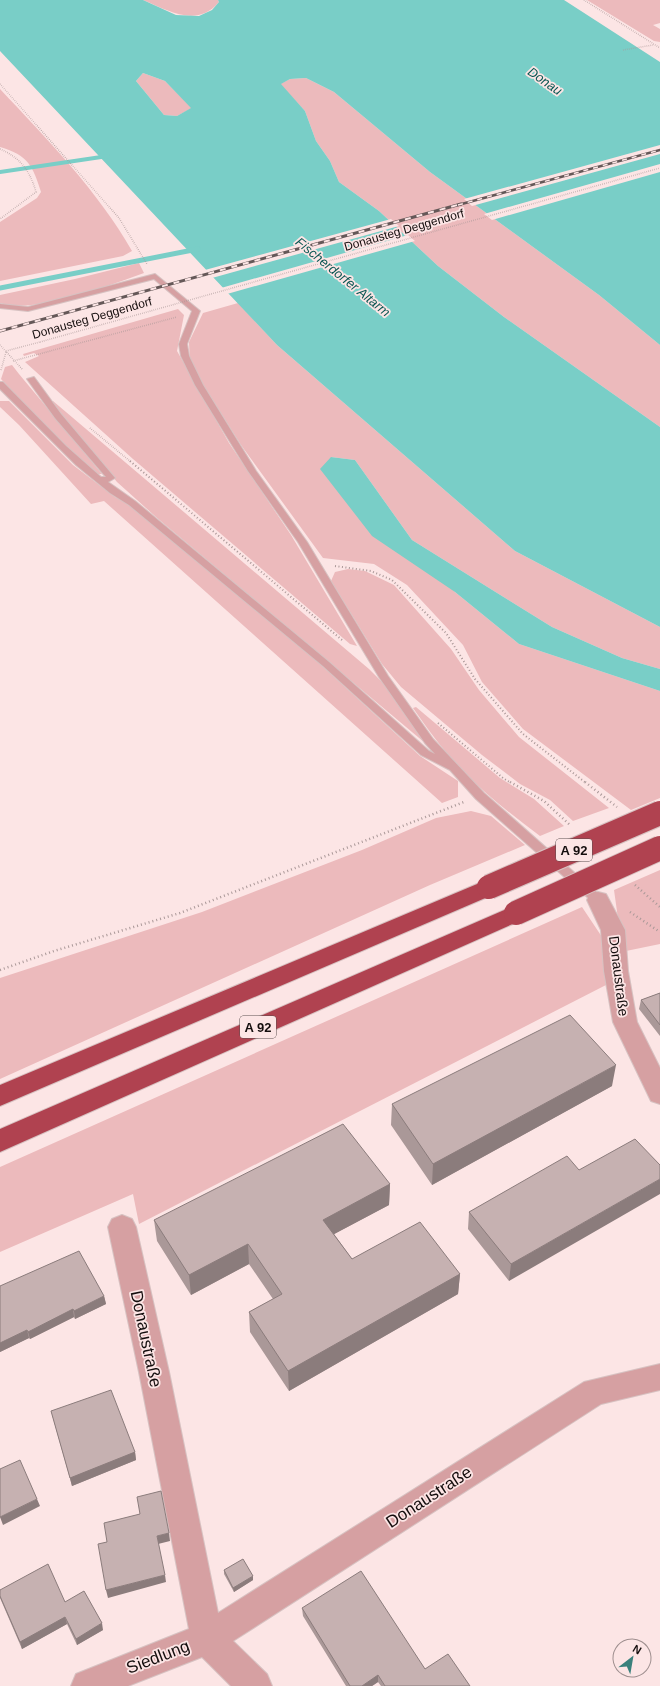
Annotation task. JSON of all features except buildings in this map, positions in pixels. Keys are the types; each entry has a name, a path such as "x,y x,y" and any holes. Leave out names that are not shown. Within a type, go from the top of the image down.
{"highway":[{"name":"A 92","path":"0,1096 660,813"},
{"name":"A 92","path":"0,1141 660,848"}],"street":[{"name":"Donaustraße","path":"598,900 613,930 616,971 624,1022 660,1094"},
{"name":"Donaustraße","path":"122,1227 154,1372 207,1639 594,1392 660,1377"},
{"name":"Siedlung","path":"88,1686 167,1653 207,1639"},
{"path":"207,1639 255,1686"}],"lane":[{"path":"0,306 28,308 155,276 196,310 183,344 185,356 199,385 252,471 317,566 384,677 429,741 480,796 598,900"},
{"path":"31,379 58,416 111,478 107,480 99,480"},
{"path":"0,384 86,470 115,493 132,502 320,659 424,753 457,771"}],"path":[{"path":"584,0 660,48"},
{"path":"623,50 654,45"},
{"path":"0,84 119,218 138,251"},
{"path":"0,149 9,152 24,163 32,175 36,192 0,219"},
{"name":"Donausteg Deggendorf","path":"6,352 660,168"},
{"path":"13,361 129,330 156,320 179,316 194,317"},
{"path":"0,345 31,379"},
{"path":"2,367 6,352"},
{"path":"85,424 229,543 345,643"},
{"path":"317,566 349,566 371,571 392,580 446,633 475,679 523,734 618,808"},
{"path":"437,722 503,778 544,801"},
{"path":"0,970 54,951 180,913 480,796"},
{"path":"645,894 660,907"}],"shaded area":[{"path":"143,0 218,0 219,2 210,10 202,14 192,16 182,15 163,9"},
{"path":"587,0 660,0 660,23 653,25 660,29 660,42 654,41"},
{"path":"143,73 165,81 192,108 177,116 164,115 136,81"},
{"path":"306,78 334,92 430,172 599,295 660,345 660,427 504,317 438,266 379,211 339,182 330,161 316,141 305,111 280,84 290,79"},
{"path":"0,89 71,166 104,207 132,251 123,256 0,281 0,222 37,198 41,192 32,168 28,163 17,154 0,147"},
{"path":"139,263 144,273 72,297 31,305 14,306 0,303 0,295 75,279"},
{"path":"238,303 277,345 515,551 660,627 660,669 622,658 552,627 412,540 355,460 331,457 455,592 519,644 660,691 660,798 631,810 523,729 482,682 463,645 407,585 374,564 323,558 241,445 190,364 189,342 203,313"},
{"path":"178,309 184,315 177,351 229,443 291,535 357,646 350,644 133,459 25,362 39,356 34,353 24,356 23,354"},
{"path":"12,365 102,474 97,474 48,430 1,379 5,367"},
{"path":"0,401 9,401 73,465 115,497 124,501 319,663 420,756 458,781 458,797 442,803 104,501 91,504 19,425 0,407"},
{"path":"50,401 53,401 369,669 387,687 431,748 156,517 117,482"},
{"path":"348,569 365,571 394,585 451,649 479,690 519,737 609,808 573,821 550,800 520,784 482,755 401,687 382,664 331,581 335,572"},
{"path":"416,707 500,778 534,799 564,826 540,836 501,806 474,782 451,758 413,708"},
{"path":"471,811 491,816 525,845 430,885 0,1079 0,978 202,912 362,850 436,818"},
{"path":"660,870 660,944 626,951 622,947 614,890"},
{"path":"582,907 602,937 606,985 139,1224 133,1194 0,1252 0,1167"}],"water":[{"path":"0,0 143,0 176,15 199,16 212,10 219,2 218,0 564,0 660,62 660,345 599,295 430,172 334,92 306,78 290,79 281,84 305,111 316,141 330,161 339,182 379,211 438,266 504,317 660,427 660,627 515,551 277,345 0,51","holes":["143,73 165,81 191,108 177,116 164,115 136,81"]},
{"path":"331,457 355,460 412,540 552,627 622,658 660,669 660,691 519,644 455,592 372,536 320,469"}],"pier":[{"path":"660,145 660,154 472,206 464,199"},
{"path":"660,164 660,172 492,220 484,214"},
{"path":"391,219 399,226 212,278 205,270"},
{"path":"408,235 415,241 227,294 221,288"}],"waterway":[{"path":"0,172 108,156"},
{"path":"0,288 198,249"}],"railway":[{"path":"458,205 660,150"},
{"path":"0,331 461,204"}],"water label":[{"name":"Donau","path":"545,81"},
{"name":"Fischerdorfer Altarm","path":"343,277"}]}
